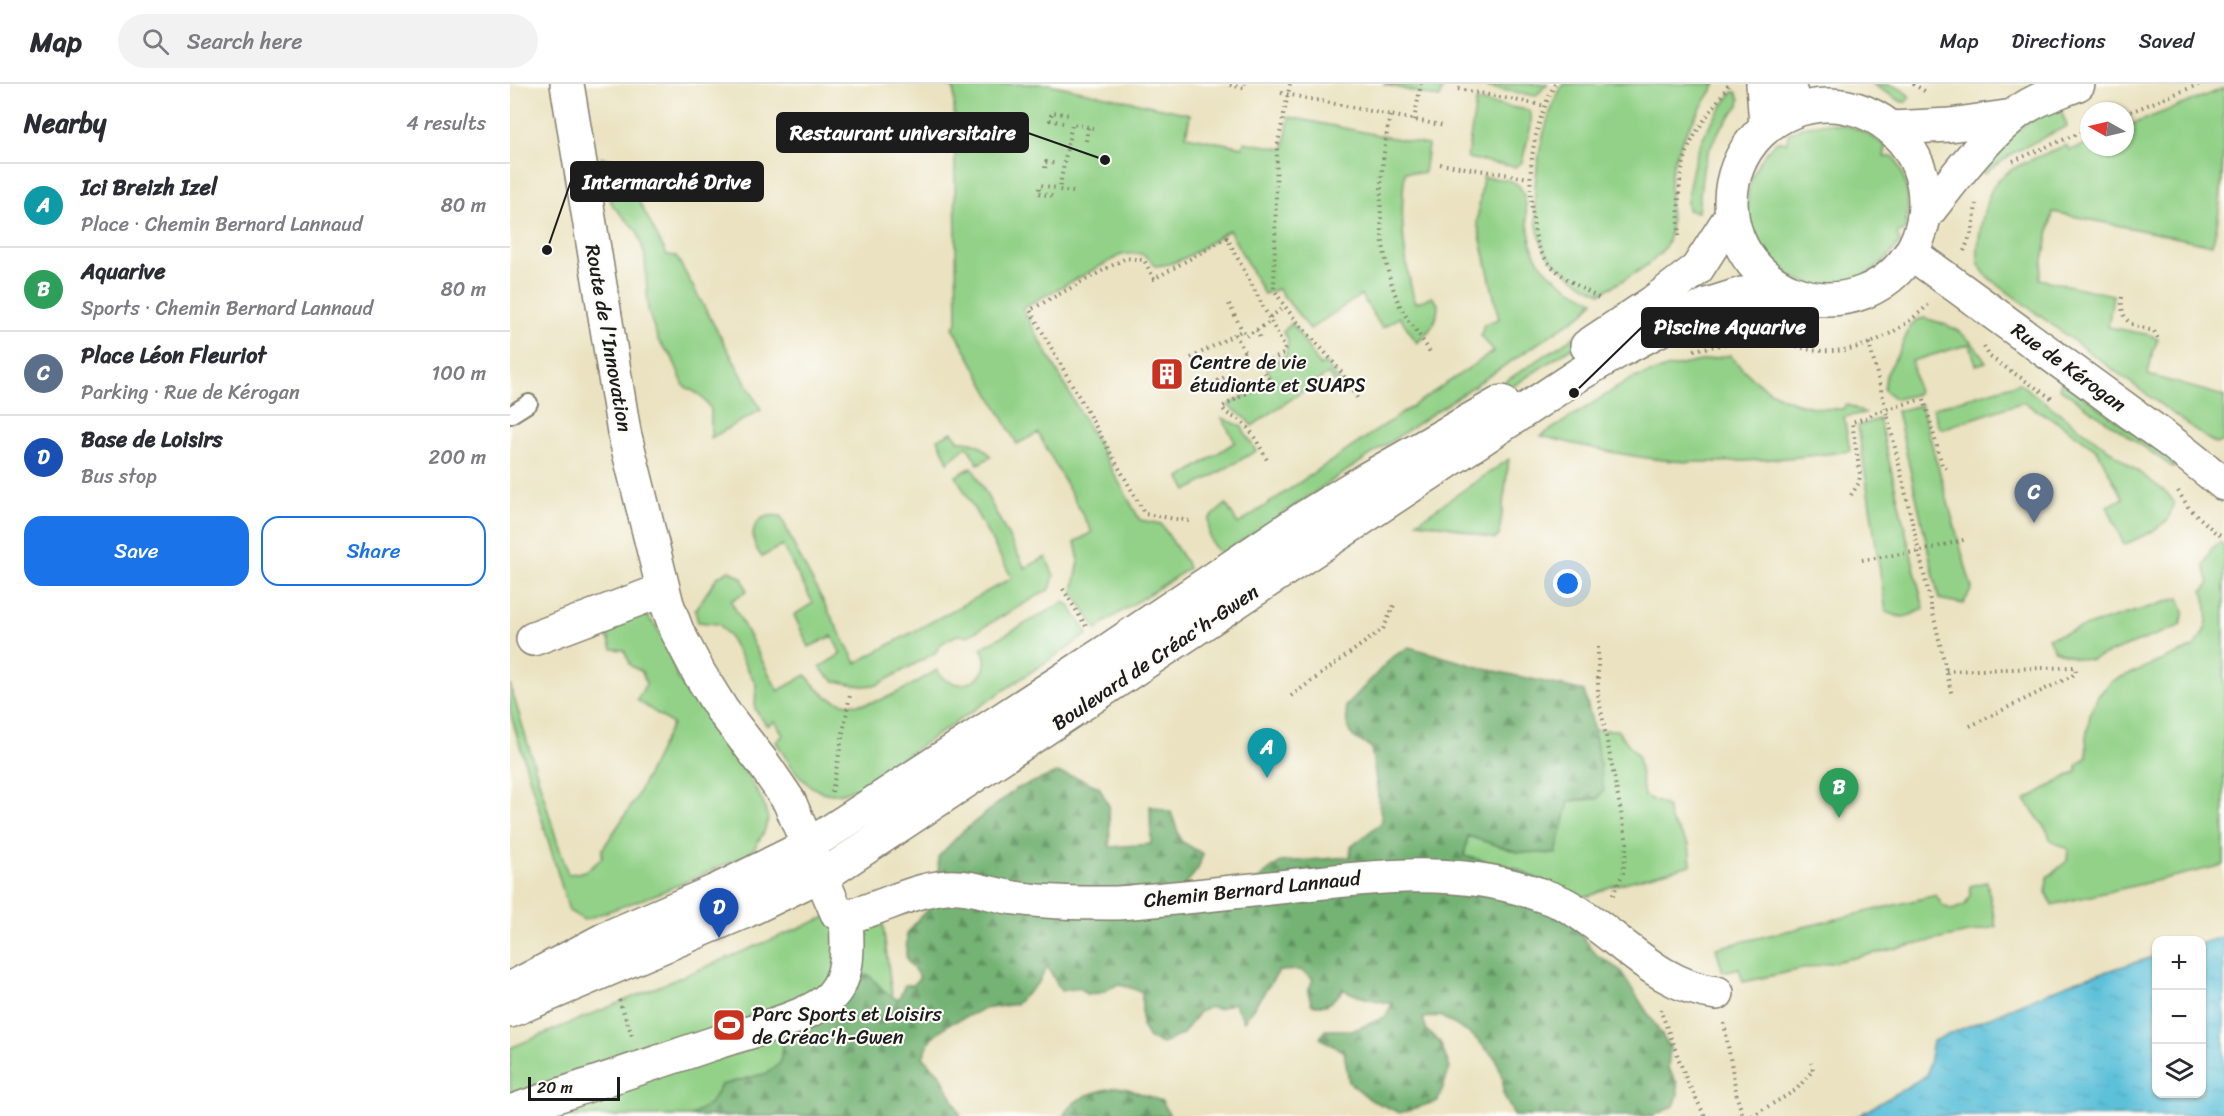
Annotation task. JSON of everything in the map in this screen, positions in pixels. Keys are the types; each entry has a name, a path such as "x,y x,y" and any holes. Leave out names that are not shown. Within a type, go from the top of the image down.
{"street":[{"name":"Route de l'Innovation","path":"567,84 624,432 663,590 687,653 722,710 789,801 809,845"},
{"path":"1763,84 1766,126"},
{"path":"1924,217 1966,165 2013,116 2031,105 2078,84"},
{"path":"1829,95 1875,117 1891,128 1908,147 1919,169 1925,193 1924,217 1919,236 1911,253 1890,277 1872,289 1830,300 1808,298 1788,291 1768,279 1753,264 1740,245 1731,216 1732,186 1737,168 1745,151 1792,97 1816,106 1829,95"},
{"path":"1891,128 1957,124 2013,116"},
{"name":"Boulevard de Créac'h-Gwen","path":"510,989 611,936 718,890 809,845 840,826 1343,494 1488,411 1652,303 1697,269 1731,216"},
{"name":"Rue de Kérogan","path":"1911,253 2168,439 2224,484"},
{"name":"Boulevard de Créac'h-Gwen","path":"510,1011 746,911 820,876 1031,739 1578,375 1619,351 1721,300 1742,294 1788,291"},
{"path":"1031,739 1042,714 1210,600 1214,579"},
{"path":"533,639 663,590"},
{"path":"510,1112 774,1023 824,1002 839,986 844,974 847,952 846,916 839,915 833,907 809,845"},
{"name":"Chemin Bernard Lannaud","path":"846,916 917,893 946,887 972,889 1026,900 1117,903 1364,878 1411,876 1459,878 1514,886 1566,905 1660,974 1688,987 1717,993"}],"lane":[{"path":"510,415 529,403"}],"path":[{"path":"1230,85 1244,88 1245,84"},
{"path":"1290,84 1277,148 1274,288 1285,307 1308,336 1330,358 1358,399"},
{"path":"1414,120 1421,84"},
{"path":"1555,84 1533,147 1529,178 1535,235 1550,265 1566,278 1600,298 1604,304"},
{"path":"1679,241 1677,197 1682,165 1696,133 1729,84"},
{"path":"1913,84 1931,94"},
{"path":"2134,110 2200,84"},
{"path":"1458,89 1546,106"},
{"path":"1281,93 1445,126"},
{"path":"1069,115 1052,112 1050,120 1090,128 1086,141"},
{"path":"1390,116 1382,173 1382,228 1385,255 1401,308 1430,352"},
{"path":"1068,124 1065,168 1059,190 1073,192"},
{"path":"2010,163 2080,133"},
{"path":"1045,168 1046,162 1065,168"},
{"path":"1056,171 1057,164"},
{"path":"1440,164 1529,178"},
{"path":"1052,196 1038,193 1040,185 1056,188"},
{"path":"1189,521 1145,514 1030,310 1126,258 1144,260 1154,279 1227,238 1285,348 1284,353 1264,364 1263,369 1269,381 1222,407 1226,414 1242,422 1248,428 1267,460"},
{"path":"2122,297 2121,310 2125,318 2135,327 2154,331 2158,339"},
{"path":"1229,304 1246,336 1268,323"},
{"path":"1270,317 1285,307"},
{"path":"1925,308 1936,309"},
{"path":"1191,358 1242,330"},
{"path":"1255,331 1258,339"},
{"path":"1235,334 1247,351"},
{"path":"1772,335 1790,344 1816,351 1844,351 1869,343 1952,696"},
{"path":"1978,338 1990,357 2063,406"},
{"path":"1207,387 1215,386 1229,376"},
{"path":"1851,495 1859,483 1860,474 1852,422 1886,410 1922,400 1942,465 1946,468"},
{"path":"2174,487 2189,508 2216,532 2224,536"},
{"path":"1862,560 1921,551 1967,538"},
{"path":"1063,589 1104,653"},
{"path":"1291,696 1383,629 1395,603"},
{"path":"1595,925 1617,888 1623,873 1627,843 1598,695 1598,647"},
{"path":"1946,671 2075,667 2076,672 2072,676 1966,728"},
{"path":"840,826 834,814 831,796 850,695"},
{"path":"1646,964 1666,1028 1705,1116"},
{"path":"1717,993 1737,1097 1743,1116"},
{"path":"616,994 642,1067"},
{"path":"1752,1116 1797,1090 1813,1070 1810,1063"}],"green space":[{"path":"946,84 1049,84 1190,114 1186,136 1243,147 1244,142 1284,149 1289,117 1428,145 1424,173 1405,172 1402,205 1408,271 1415,303 1432,297 1438,304 1437,316 1432,326 1417,343 1400,317 1382,328 1361,295 1310,329 1278,289 1264,294 1229,230 1185,258 1165,265 1155,266 1141,254 1121,255 1022,308 1140,520 1161,524 1186,562 1188,569 1105,622 1097,630 1073,592 1079,561 1075,542 1092,532 1038,433 1017,444 953,327 957,322 954,89"},
{"path":"1383,84 1444,84 1439,98"},
{"path":"1486,84 1547,84 1536,96 1487,87"},
{"path":"1563,84 1716,84 1689,127 1674,162 1670,182 1670,228 1667,243 1656,258 1647,265 1601,293 1561,268 1548,255 1538,230 1535,210 1537,165 1548,121"},
{"path":"1872,84 1883,84 1902,89 1910,97 1906,102 1902,102"},
{"path":"2224,88 2221,191 2212,245 2053,212 2039,279 2113,295 2108,327 2150,335 2158,339 2148,375 2224,396 2224,441 2216,444 1994,282 1979,264 1978,245 1985,207 1999,179 2022,164 2066,145 2070,150 2080,146 2080,156 2134,156 2134,123"},
{"path":"1733,92 1736,92 1740,99 1739,105 1720,129 1707,154 1698,212 1688,210 1689,185 1696,156 1706,131"},
{"path":"1476,101 1527,110 1531,113 1531,125 1522,162 1515,167 1467,158"},
{"path":"2059,105 2067,126 2013,153 1984,174 1981,168 2017,129"},
{"path":"1827,123 1859,130 1886,147 1884,157 1894,157 1903,175 1908,212 1904,231 1897,234 1900,242 1888,257 1859,278 1843,284 1826,285 1809,283 1792,277 1775,266 1773,259 1762,251 1755,239 1750,226 1748,199 1750,186 1760,162 1777,141 1787,143 1788,134 1802,127"},
{"path":"601,157 618,161 667,255 676,256 761,410 711,438 711,409 700,395 684,386 672,357 659,342 648,311 645,256 637,231 610,200"},
{"path":"1483,177 1507,180 1519,186 1524,197 1535,255 1561,282 1594,300 1585,312 1222,554 1214,547 1210,539 1209,519 1226,504 1238,524 1494,351 1481,336 1484,324 1499,319 1477,222"},
{"path":"1607,315 1609,323 1498,396 1495,388"},
{"path":"1924,318 1960,332 1974,344 1986,362 1976,365 1970,344 1912,361 1918,394 1896,399 1884,390 1886,375 1910,327 1916,320"},
{"path":"1292,323 1320,366 1325,363 1346,390 1342,392 1328,374 1252,426 1228,405 1272,381 1267,367 1286,355 1288,339 1283,332"},
{"path":"1730,355 1766,389 1780,396 1809,406 1825,408 1843,409 1846,404 1865,413 1844,417 1850,451 1770,460 1690,462 1634,456 1541,436 1631,379 1667,368"},
{"path":"2062,381 2173,461 2174,468 2059,388"},
{"path":"2019,383 2167,493 2174,502 2168,520 2151,532 2124,545 2107,506 2123,499 2097,450 2059,423 2023,402 1942,429 1938,425 1933,408"},
{"path":"1921,405 1972,589 1963,604 1939,599 1897,411"},
{"path":"1222,418 1241,426 1256,451 1187,491 1180,478 1235,442"},
{"path":"1879,419 1924,609 1905,616 1886,612 1858,426"},
{"path":"952,432 959,441 977,444 991,457 978,464 967,446 948,462 938,439"},
{"path":"1509,459 1499,536 1494,539 1447,526 1417,522"},
{"path":"972,467 1025,568 1046,557 1054,576 1050,589 968,636 957,635 942,643 935,653 877,685 862,686 835,681 826,675 820,667 841,654 832,636 809,647 794,615 813,603 782,545 762,557 757,550 753,534 758,522 771,516 781,516 796,550 856,663 1012,578 956,476"},
{"path":"2220,542 2224,546 2224,865 2052,905 2046,892 2047,877 2067,861 2068,849 2050,840 2048,832 2025,800 2077,771 2077,765 2087,757 2086,738 2090,715 2098,696 2112,681 2194,647 2203,633 2207,620 2203,591 2209,584 2204,565 2211,549"},
{"path":"729,570 742,578 747,591 731,601 778,691 806,675 821,692 836,701 853,704 869,703 886,698 937,670 945,679 963,684 979,676 984,668 985,659 981,648 1064,602 1069,605 1088,634 859,787 839,794 825,793 807,784 800,776 776,742 783,735 775,721 767,726 755,709 756,684 728,635 719,624 698,622 695,611 717,577"},
{"path":"2179,598 2184,612 2180,626 2091,660 2075,658 2054,650 2048,638"},
{"path":"643,612 656,626 667,647 677,677 691,700 714,717 763,802 768,819 764,832 755,847 745,856 657,894 584,920 569,911 510,712 510,684 568,874 579,873 595,865 602,857 602,850 635,800 672,724 637,700 646,684 642,672 631,666 624,650 612,649 605,628"},
{"path":"1409,647 1482,668 1584,691 1594,730 1604,790 1598,798 1569,801 1556,854 1518,852 1468,836 1464,856 1515,868 1565,892 1575,912 1580,934 1596,954 1620,970 1670,1048 1668,1068 1677,1083 1678,1095 1674,1106 1653,1116 1514,1116 1503,1093 1503,1080 1496,1059 1472,1035 1440,1016 1423,1018 1427,1031 1440,1042 1450,1068 1438,1101 1400,1113 1371,1100 1349,1082 1344,1052 1320,1038 1325,1030 1354,1030 1385,1017 1392,1004 1358,996 1344,990 1327,1005 1312,1005 1308,992 1313,979 1300,970 1279,971 1244,1021 1234,1003 1217,1009 1210,1007 1199,1012 1183,1034 1162,1044 1149,1038 1142,1026 1142,992 1119,984 1100,993 1086,994 1080,988 1061,991 1047,966 1039,982 1016,1004 984,1009 949,1024 931,1038 923,1057 941,1075 961,1116 691,1116 711,1102 721,1085 767,1073 780,1063 784,1032 853,978 869,975 884,991 898,1000 905,985 914,985 920,977 908,962 907,934 919,918 940,898 938,857 962,832 1016,789 1056,773 1076,777 1099,787 1109,806 1110,847 1151,844 1150,806 1171,812 1181,841 1203,854 1198,869 1184,886 1230,901 1280,862 1350,857 1351,847 1382,822 1371,747 1350,732 1346,706 1392,657"},
{"path":"1594,730 1617,730 1638,756 1644,796 1667,806 1670,820 1689,845 1691,865 1609,887 1590,896 1579,896 1464,856 1468,836 1518,852 1560,832 1569,801 1597,799"},
{"path":"1987,882 1996,927 1743,982 1739,968 1723,972 1716,948 1936,895 1942,905 1952,910 1965,905 1970,895 1970,886"},
{"name":"Parc Sports et Loisirs de Créac'h-Gwen","path":"879,895 900,1057 914,1116 510,1116 510,1048"},
{"path":"1117,1087 1162,1101 1170,1116 1063,1116 1080,1099"}],"water":[{"path":"2224,936 2224,1116 1858,1116 1927,1075 1933,1041 2075,981 2152,957 2152,1098 2206,1098 2206,942"}],"place":[{"name":"Restaurant universitaire","path":"1105,160"},
{"name":"Intermarché Drive","path":"547,250"},
{"name":"Centre de vie étudiante et SUAPS","path":"1167,374"},
{"name":"Piscine Aquarive","path":"1574,393"},
{"name":"Place Léon Fleuriot","path":"2034,523"},
{"name":"Ici Breizh Izel","path":"1267,778"},
{"name":"Aquarive","path":"1839,818"},
{"name":"Base de Loisirs","path":"719,938"},
{"name":"Parc Sports et Loisirs de Créac'h-Gwen","path":"729,1025"}]}
